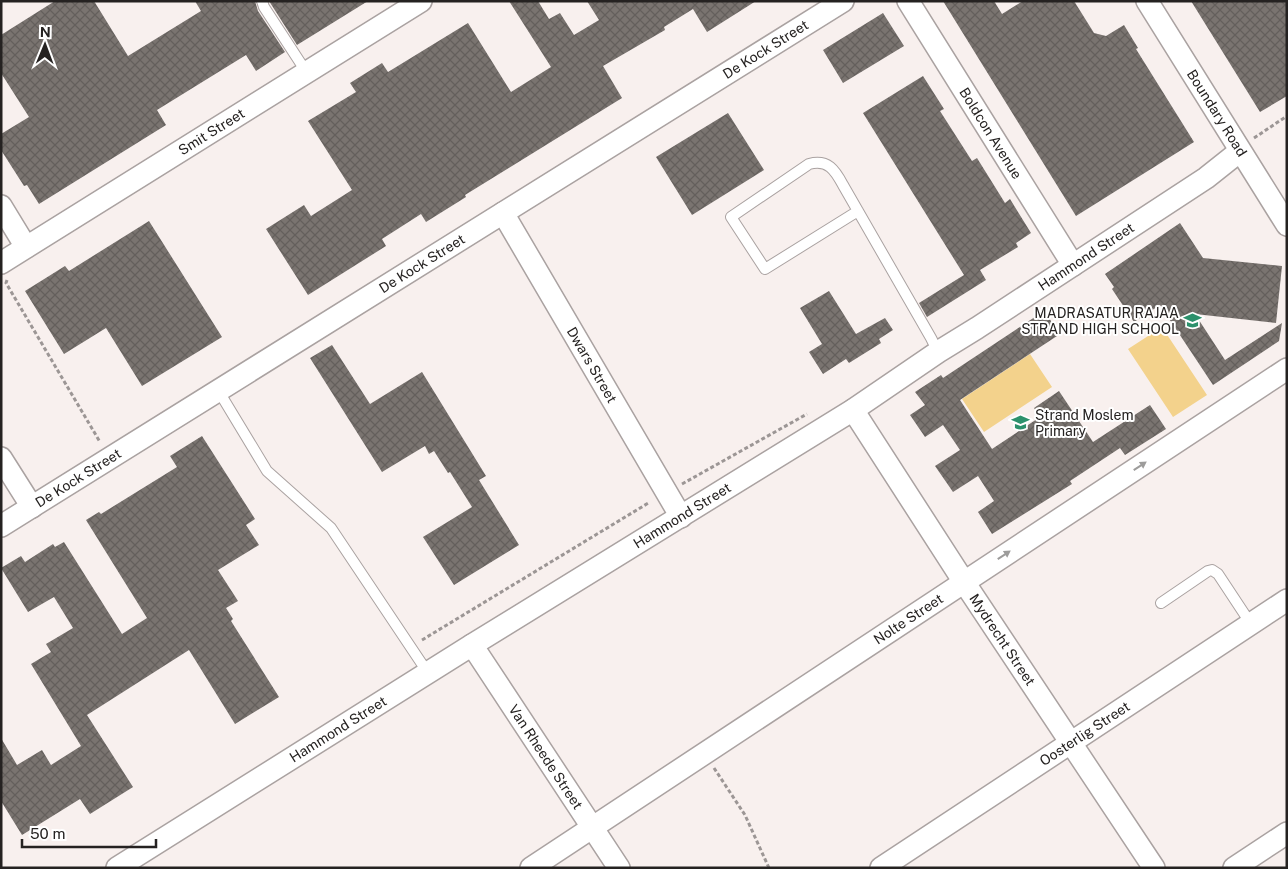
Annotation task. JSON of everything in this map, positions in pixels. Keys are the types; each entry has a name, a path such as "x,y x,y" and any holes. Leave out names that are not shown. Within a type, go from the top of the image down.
{"street":[{"name":"Smit Street","path":"5,270 26,247 421,1"},
{"name":"De Kock Street","path":"1,526 842,1"},
{"name":"Boldcon Avenue","path":"908,1 1073,265"},
{"name":"Boundary Road","path":"1147,1 1287,225"},
{"name":"Hammond Street","path":"117,868 472,645 853,410 938,352 1206,178 1240,151"},
{"path":"1,206 26,247"},
{"name":"Dwars Street","path":"503,213 681,517"},
{"name":"Nolte Street","path":"531,868 1287,369"},
{"name":"Mydrecht Street","path":"853,410 964,582 1154,868"},
{"path":"1,458 32,507"},
{"name":"Oosterlig Street","path":"881,868 1287,600"},
{"name":"Van Rheede Street","path":"472,645 619,868"},
{"path":"1234,868 1287,833"}],"lane":[{"path":"262,1 307,73"},
{"path":"858,210 765,270 731,217 810,164 816,163 829,166 834,170 858,210 938,352"},
{"path":"218,390 267,471 331,528 428,673"},
{"path":"1161,602 1212,570 1218,574 1251,624"}],"path":[{"path":"1240,151 1257,136 1287,116"},
{"path":"5,270 6,283 110,458"},
{"path":"411,647 566,552 814,410"},
{"path":"704,754 745,815 769,868"}],"shaded area":[{"path":"1162,327 1207,395 1173,417 1128,349"},
{"path":"1030,354 1052,387 984,432 962,399"}],"building":[{"path":"55,1 94,1 128,56 201,11 195,1 255,1 258,11 285,52 256,71 246,55 157,110 166,125 39,204 27,185 24,186 1,150 1,134 29,117 1,73 1,35"},
{"path":"269,1 368,1 297,45"},
{"path":"509,1 538,1 549,19 560,13 574,35 599,20 587,1 756,1 707,32 693,9 664,27 665,30 603,66 622,98 465,195 466,197 426,222 421,214 382,239 386,246 308,295 266,229 304,205 311,216 352,190 308,121 356,92 350,83 382,63 388,72 468,23 511,92 551,67"},
{"path":"943,1 994,1 1002,14 1023,1 1074,1 1094,33 1106,36 1124,25 1138,48 1136,49 1194,142 1076,216"},
{"path":"1191,1 1287,1 1287,96 1260,112"},
{"path":"883,13 904,46 843,83 823,50"},
{"path":"923,76 944,109 940,111 972,161 977,158 1005,203 1010,199 1031,233 1016,243 1018,247 980,270 986,280 927,317 919,303 964,275 863,113"},
{"path":"728,113 764,170 692,215 656,157"},
{"path":"149,221 222,337 142,386 106,328 64,354 25,291 65,266 69,271"},
{"path":"1180,223 1203,258 1282,266 1276,323 1195,314 1225,360 1282,323 1279,341 1213,385 1160,305 1134,322 1112,289 1114,287 1105,274"},
{"path":"829,291 856,334 885,318 893,330 879,339 881,343 849,363 846,359 823,374 809,352 822,344 800,308"},
{"path":"1044,311 1060,334 960,400 992,449 1040,417 1034,408 1059,391 1093,442 1150,405 1166,429 1125,455 1120,448 1070,481 1072,484 992,534 978,512 994,501 978,476 953,492 935,466 960,450 943,425 925,437 910,415 925,405 915,392 941,375 943,378"},
{"path":"332,345 370,404 422,372 486,476 479,480 519,545 454,585 423,537 472,507 434,451 429,454 425,446 382,472 310,358"},
{"path":"202,436 255,519 246,525 259,545 218,570 238,601 226,608 233,619 231,621 279,697 235,724 189,650 87,715 133,787 90,814 80,799 22,835 1,801 1,738 17,765 42,750 51,765 81,746 31,664 51,652 46,644 73,628 54,597 28,612 1,568 21,556 25,562 53,544 55,547 64,542 122,634 147,618 86,520 99,512 101,514 177,467 170,456"}],"place":[{"name":"MADRASATUR RAJAA STRAND HIGH SCHOOL","path":"1193,321"},
{"name":"Strand Moslem Primary","path":"1021,423"}]}
